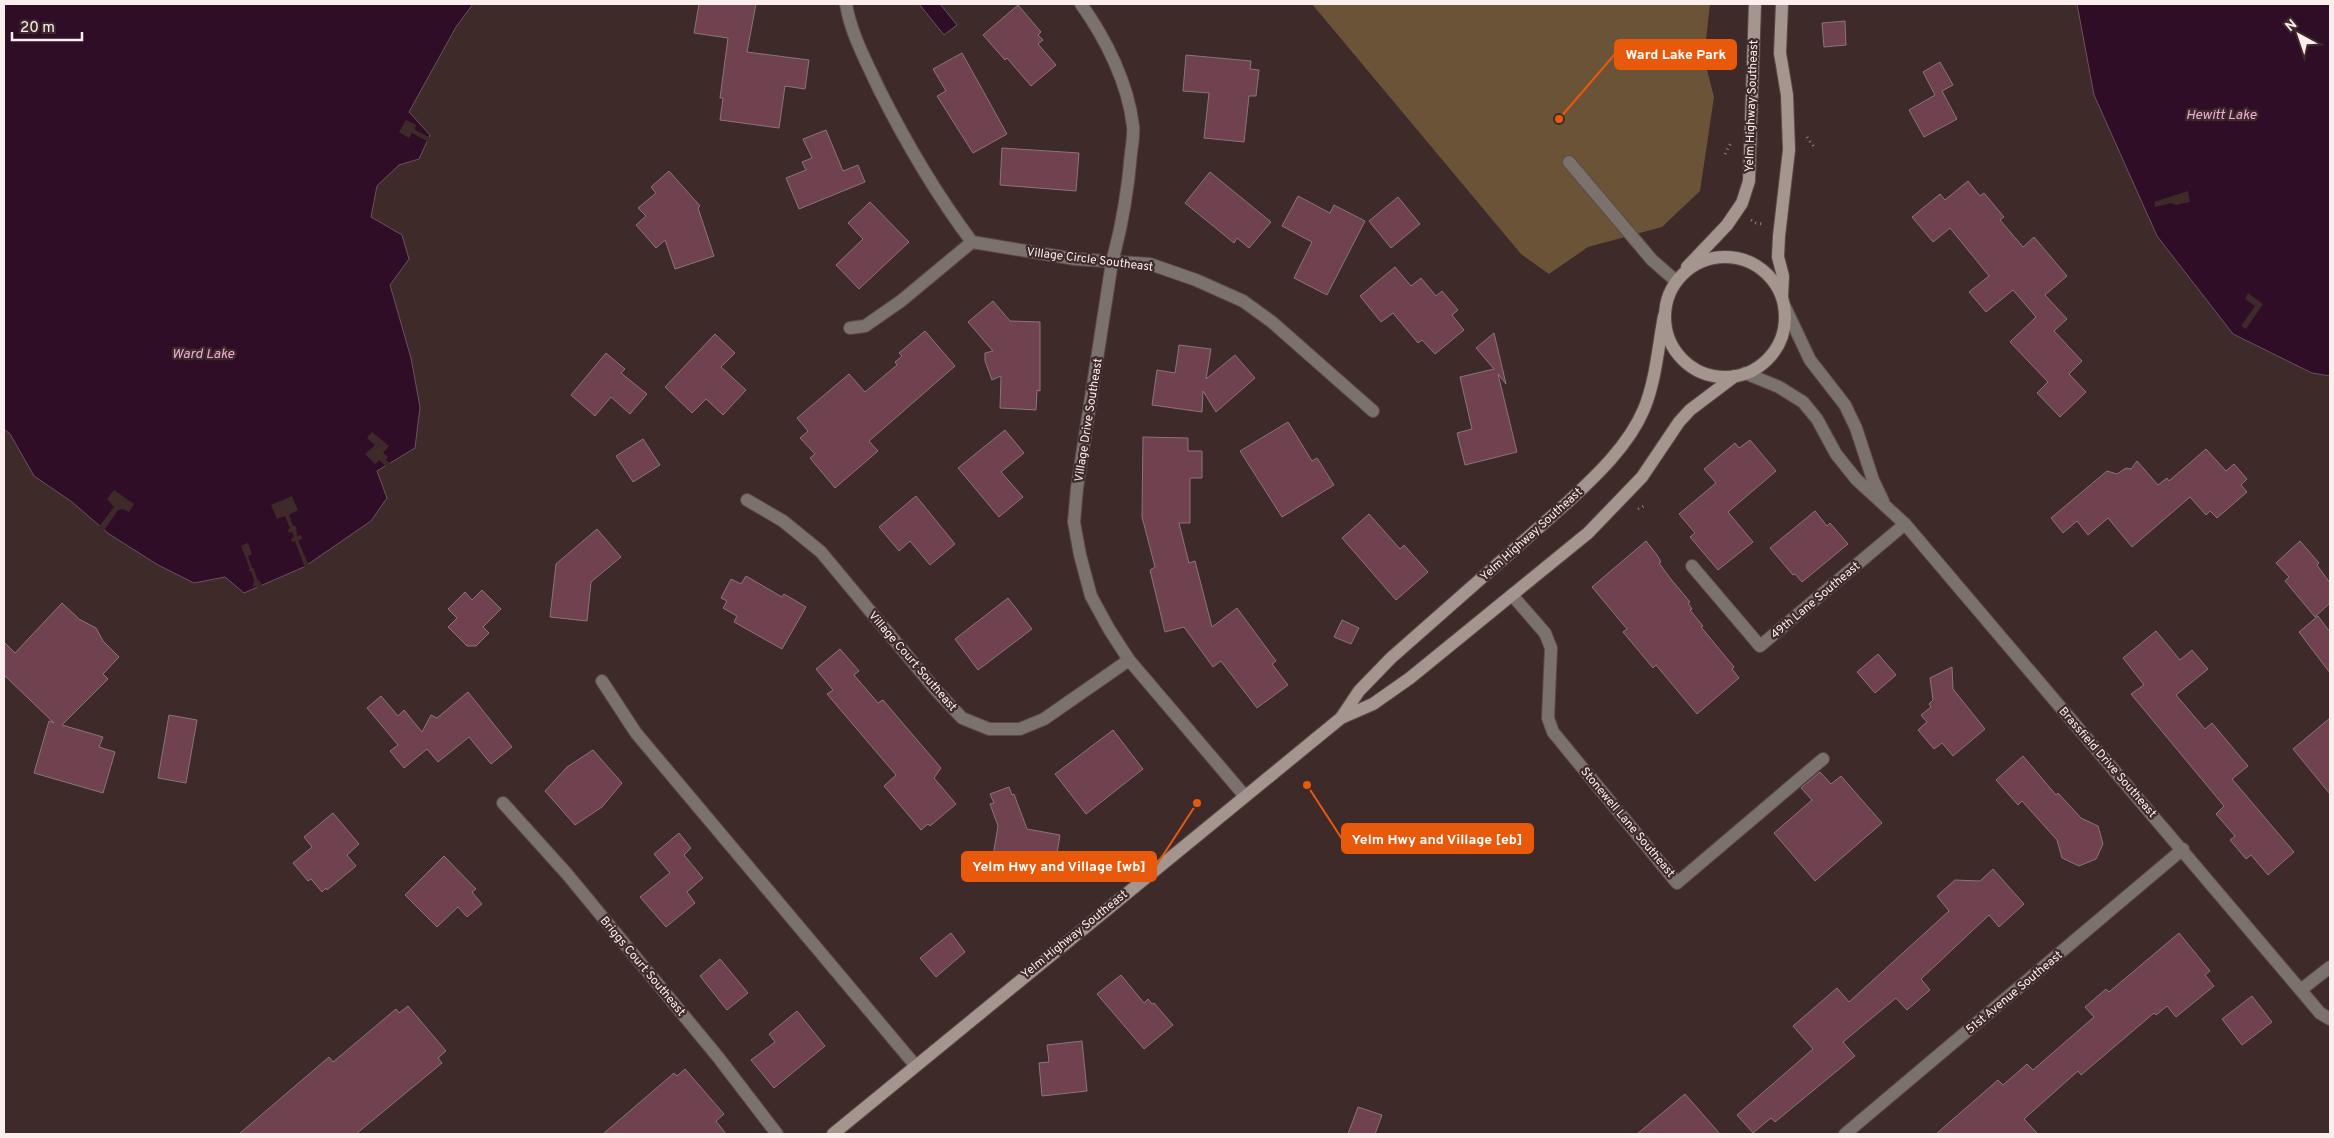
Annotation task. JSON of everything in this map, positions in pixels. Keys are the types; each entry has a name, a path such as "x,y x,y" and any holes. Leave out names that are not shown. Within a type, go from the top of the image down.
{"main road":[{"name":"Yelm Highway Southeast","path":"1679,278 1693,259 1727,226 1742,203 1749,181 1755,4"},
{"path":"1782,4 1780,53 1787,95 1789,150 1778,258 1783,276 1785,319 1778,345 1760,366 1740,375 1709,375 1686,363 1670,342 1664,316 1670,292 1679,278 1706,260 1720,256 1735,257 1749,261 1762,269 1772,279 1783,301"},
{"name":"Yelm Highway Southeast","path":"1341,718 1359,691 1391,658 1569,501 1589,482 1626,438 1643,411 1652,385 1664,316"},
{"name":"Yelm Highway Southeast","path":"833,1134 1244,795 1341,718 1373,704 1410,678 1588,532 1642,477 1679,422 1690,410 1740,375"}],"street":[{"path":"846,4 849,20 861,51 904,138 942,202 972,242 901,301 865,326 850,328"},
{"name":"Village Drive Southeast","path":"1081,4 1112,57 1125,92 1133,127 1129,176 1121,231 1112,262 1077,488 1074,522 1091,596 1109,629 1129,660 1244,795"},
{"path":"1569,162 1652,260 1679,278"},
{"name":"Village Circle Southeast","path":"972,242 1076,259 1150,264 1196,280 1242,301 1272,322 1373,411"},
{"name":"Brassfield Drive Southeast","path":"1783,301 1810,360 1845,405 1856,428 1873,480 1884,504"},
{"name":"Brassfield Drive Southeast","path":"1740,375 1779,387 1803,402 1817,419 1836,454 1856,480 1905,524 2302,989 2320,1013 2330,1019"},
{"name":"Village Court Southeast","path":"747,500 783,520 821,552 935,689 962,718 989,728 1020,729 1044,719 1129,660"},
{"name":"49th Lane Southeast","path":"1692,566 1760,646 1905,524"},
{"name":"Stonewell Lane Southeast","path":"1512,595 1545,633 1552,648 1548,718 1553,732 1677,882 1824,759"},
{"path":"602,682 636,733 915,1065"},
{"name":"Briggs Court Southeast","path":"503,802 567,874 718,1057 776,1134"},
{"name":"51st Avenue Southeast","path":"1845,1134 2183,849"},
{"path":"2302,989 2330,967"}],"path":[{"path":"1751,220 1756,223 1770,224"}],"shaded area":[{"path":"1312,4 1710,4 1704,58 1714,97 1700,191 1662,227 1588,247 1549,274 1521,254"}],"water":[{"name":"Ward Lake","path":"4,4 473,4 456,27 409,112 430,135 419,159 399,165 377,186 371,217 402,235 409,259 390,285 411,358 420,407 415,448 377,471 387,498 371,521 304,567 244,593 225,577 194,583 158,565 109,534 72,502 34,476 10,434 4,429"},
{"path":"919,4 940,4 957,25 944,35"},
{"name":"Hewitt Lake","path":"2077,4 2330,4 2330,376 2312,373 2233,334 2157,236 2094,95"}],"pier":[{"path":"406,120 416,125 415,130 431,138 429,142 412,133 409,138 399,132"},
{"path":"2188,191 2190,202 2176,205 2171,203 2155,207 2154,202"},
{"path":"2248,293 2263,304 2246,329 2241,326 2255,306 2245,299"},
{"path":"372,432 389,446 383,453 388,457 386,460 392,465 388,468 379,460 375,464 365,454 375,445 367,438"},
{"path":"114,490 134,504 129,512 123,509 118,510 103,532 98,528 114,507 107,499"},
{"path":"292,496 298,510 289,515 293,526 296,526 297,536 301,535 302,539 298,540 309,566 305,568 295,541 292,542 291,539 294,537 292,532 289,533 288,530 290,528 285,516 277,519 271,505"},
{"path":"248,543 252,554 248,556 252,568 255,569 257,579 261,583 262,588 258,590 256,586 253,587 254,580 251,571 248,571 250,569 241,546"}],"building":[{"path":"699,4 756,4 747,52 809,60 805,89 785,86 779,128 720,120 723,98 720,98 728,38 694,33"},
{"path":"1018,5 1041,32 1038,35 1043,40 1038,44 1056,65 1031,86 1007,58 1005,60 983,35"},
{"path":"1845,21 1846,45 1824,47 1822,23"},
{"path":"962,53 1007,134 973,153 937,96 946,91 933,69"},
{"path":"1186,55 1251,61 1250,69 1259,70 1256,96 1249,96 1244,142 1204,138 1209,93 1183,91"},
{"path":"1940,62 1953,85 1942,91 1957,119 1924,137 1909,110 1935,95 1923,72"},
{"path":"826,130 843,171 858,165 865,182 799,209 786,178 806,170 802,162 812,158 803,139"},
{"path":"1002,148 1079,153 1076,191 1000,185"},
{"path":"669,171 700,206 698,208 714,256 675,269 665,240 656,248 636,225 646,216 638,208 656,193 651,187"},
{"path":"1210,172 1271,222 1249,248 1237,238 1234,243 1185,203"},
{"path":"1968,181 1980,196 1984,193 2004,217 2000,220 2023,247 2034,237 2067,276 2045,295 2067,319 2054,331 2082,361 2069,374 2086,392 2060,417 2037,393 2048,382 2010,342 2036,317 2013,290 1986,312 1969,292 1989,276 1950,228 1933,242 1912,217 1940,194 1945,200"},
{"path":"1298,196 1330,213 1334,205 1365,221 1327,295 1294,278 1312,242 1282,226"},
{"path":"1398,197 1420,224 1391,248 1369,221"},
{"path":"870,202 909,242 859,289 836,265 863,239 848,223"},
{"path":"1395,267 1411,286 1421,278 1436,296 1442,291 1458,310 1452,315 1464,330 1435,354 1422,340 1418,343 1393,313 1381,322 1360,296"},
{"path":"993,301 1010,321 1040,322 1040,391 1037,390 1036,410 1000,408 1001,376 992,380 985,361 985,353 993,351 968,322"},
{"path":"925,331 955,366 869,441 878,451 835,488 810,458 815,454 800,438 808,431 797,418 849,374 865,392 897,365 895,362 902,356 899,353"},
{"path":"1494,333 1506,384 1498,374 1517,452 1465,465 1457,433 1472,429 1460,377 1494,369 1476,348"},
{"path":"715,334 735,353 721,367 746,390 723,415 706,399 692,413 665,387"},
{"path":"1179,345 1211,349 1206,379 1235,355 1255,378 1216,412 1203,391 1202,412 1152,405 1157,370 1175,373"},
{"path":"606,353 625,369 621,373 647,394 630,414 611,397 595,416 571,395"},
{"path":"1288,422 1312,461 1317,458 1334,485 1282,517 1240,451"},
{"path":"1005,430 1024,453 1001,472 1023,497 999,517 958,468"},
{"path":"1143,437 1188,438 1188,451 1202,451 1202,478 1190,478 1190,523 1179,523 1189,563 1195,561 1212,627 1237,608 1276,661 1272,664 1288,685 1257,708 1221,661 1213,667 1184,627 1165,632 1150,570 1155,567 1142,517"},
{"path":"643,439 660,465 633,482 616,456"},
{"path":"1750,440 1776,471 1728,512 1753,542 1718,570 1690,537 1695,533 1679,514 1716,483 1704,469 1735,443 1739,448"},
{"path":"2206,449 2226,471 2234,464 2247,479 2241,485 2247,492 2217,518 2210,511 2206,515 2190,497 2132,547 2108,518 2088,535 2077,521 2063,533 2051,518 2107,471 2117,474 2126,468 2131,469 2137,461 2158,485 2167,478 2169,481"},
{"path":"916,496 955,544 930,565 910,541 899,551 879,527"},
{"path":"1815,511 1827,526 1830,523 1848,544 1802,582 1795,574 1793,575 1770,548"},
{"path":"1369,514 1400,549 1404,545 1428,572 1396,600 1342,538"},
{"path":"597,529 621,557 591,582 587,621 550,617 556,564"},
{"path":"1646,541 1657,555 1661,562 1659,563 1690,602 1688,603 1692,609 1690,610 1703,626 1701,627 1734,667 1732,669 1739,678 1697,714 1656,665 1653,668 1623,632 1627,629 1592,587"},
{"path":"2300,541 2319,563 2317,565 2330,583 2330,603 2315,617 2285,581 2289,577 2276,563"},
{"path":"746,576 782,597 784,594 806,607 782,649 734,622 737,616 723,608 727,601 721,598 731,579 741,584"},
{"path":"482,590 501,609 483,627 489,633 476,646 467,646 448,627 457,618 448,609 465,592 472,600"},
{"path":"1008,598 1032,629 978,670 955,639"},
{"path":"62,603 79,619 96,628 103,641 119,657 103,674 108,679 62,725 103,737 99,747 115,752 103,793 34,773 49,721 54,723 4,675 4,642 15,653"},
{"path":"2318,616 2330,632 2330,673 2299,632"},
{"path":"1342,620 1359,628 1351,644 1334,637"},
{"path":"2156,631 2180,660 2192,650 2208,669 2176,695 2205,729 2212,723 2248,766 2232,779 2294,852 2268,875 2251,855 2246,859 2230,840 2235,836 2216,814 2224,806 2131,694 2144,685 2123,658"},
{"path":"840,649 859,671 854,675 878,703 883,700 941,768 934,778 956,804 930,826 928,824 921,830 884,786 896,775 827,694 833,690 816,669"},
{"path":"1878,654 1896,675 1875,693 1857,672"},
{"path":"1952,667 1953,689 1985,729 1953,756 1942,743 1934,749 1918,730 1927,722 1921,715 1931,707 1929,704 1933,700 1930,678"},
{"path":"468,692 512,747 491,764 469,737 438,762 427,749 404,768 390,751 398,745 367,708 381,696 398,716 404,710 422,732 431,715 437,718"},
{"path":"169,715 197,720 186,783 158,778"},
{"path":"2330,718 2330,794 2293,749"},
{"path":"1113,730 1143,769 1086,814 1055,774"},
{"path":"593,750 622,783 602,807 575,825 545,791 567,767"},
{"path":"2023,756 2056,795 2058,793 2081,818 2098,826 2103,844 2096,859 2079,866 2062,858 2057,840 2022,801 2018,805 1996,780"},
{"path":"1820,772 1831,784 1841,776 1882,823 1815,881 1774,833 1812,800 1801,788"},
{"path":"1009,787 1012,795 1014,794 1027,829 1060,835 1054,872 992,862 998,826 990,804 994,803 990,794"},
{"path":"333,813 359,844 347,855 356,866 322,892 311,879 308,881 293,863 312,847 304,837"},
{"path":"679,833 691,848 684,855 703,878 687,892 695,903 666,927 640,897 670,873 654,854"},
{"path":"444,856 476,889 472,892 482,904 467,917 458,907 437,927 405,895"},
{"path":"1993,869 2024,904 1999,927 1989,915 1921,979 1930,990 1907,1010 1896,998 1843,1042 1855,1056 1775,1122 1771,1118 1753,1133 1737,1115 1813,1049 1793,1026 1837,988 1849,1002 1949,911 1937,896 1955,880 1980,881"},
{"path":"951,933 965,952 936,977 920,958"},
{"path":"2179,933 2210,971 2205,975 2214,986 2176,1017 2167,1006 2156,1015 2154,1013 2081,1075 2078,1071 2024,1119 2038,1134 1936,1134 1998,1080 2003,1085 2027,1064 2033,1070 2094,1017 2085,1007 2106,989 2109,992"},
{"path":"720,959 748,993 727,1010 700,976"},
{"path":"1121,975 1144,1003 1148,999 1152,1004 1154,1003 1173,1025 1144,1049 1097,994"},
{"path":"2252,996 2272,1022 2242,1045 2222,1019"},
{"path":"408,1006 446,1051 438,1058 442,1063 356,1134 239,1134 329,1057 333,1062 396,1009 399,1013"},
{"path":"797,1011 825,1046 774,1088 751,1060 775,1042 769,1034"},
{"path":"1082,1041 1087,1091 1042,1096 1039,1063 1049,1062 1047,1045"},
{"path":"685,1069 724,1114 716,1121 726,1134 603,1134 674,1073 677,1076"},
{"path":"1685,1094 1720,1134 1637,1134"},
{"path":"1358,1107 1382,1115 1375,1134 1348,1134"}],"place":[{"name":"Ward Lake Park","path":"1559,119"},
{"name":"Yelm Hwy and Village [eb]","path":"1307,785"},
{"name":"Yelm Hwy and Village [wb]","path":"1197,803"}]}
